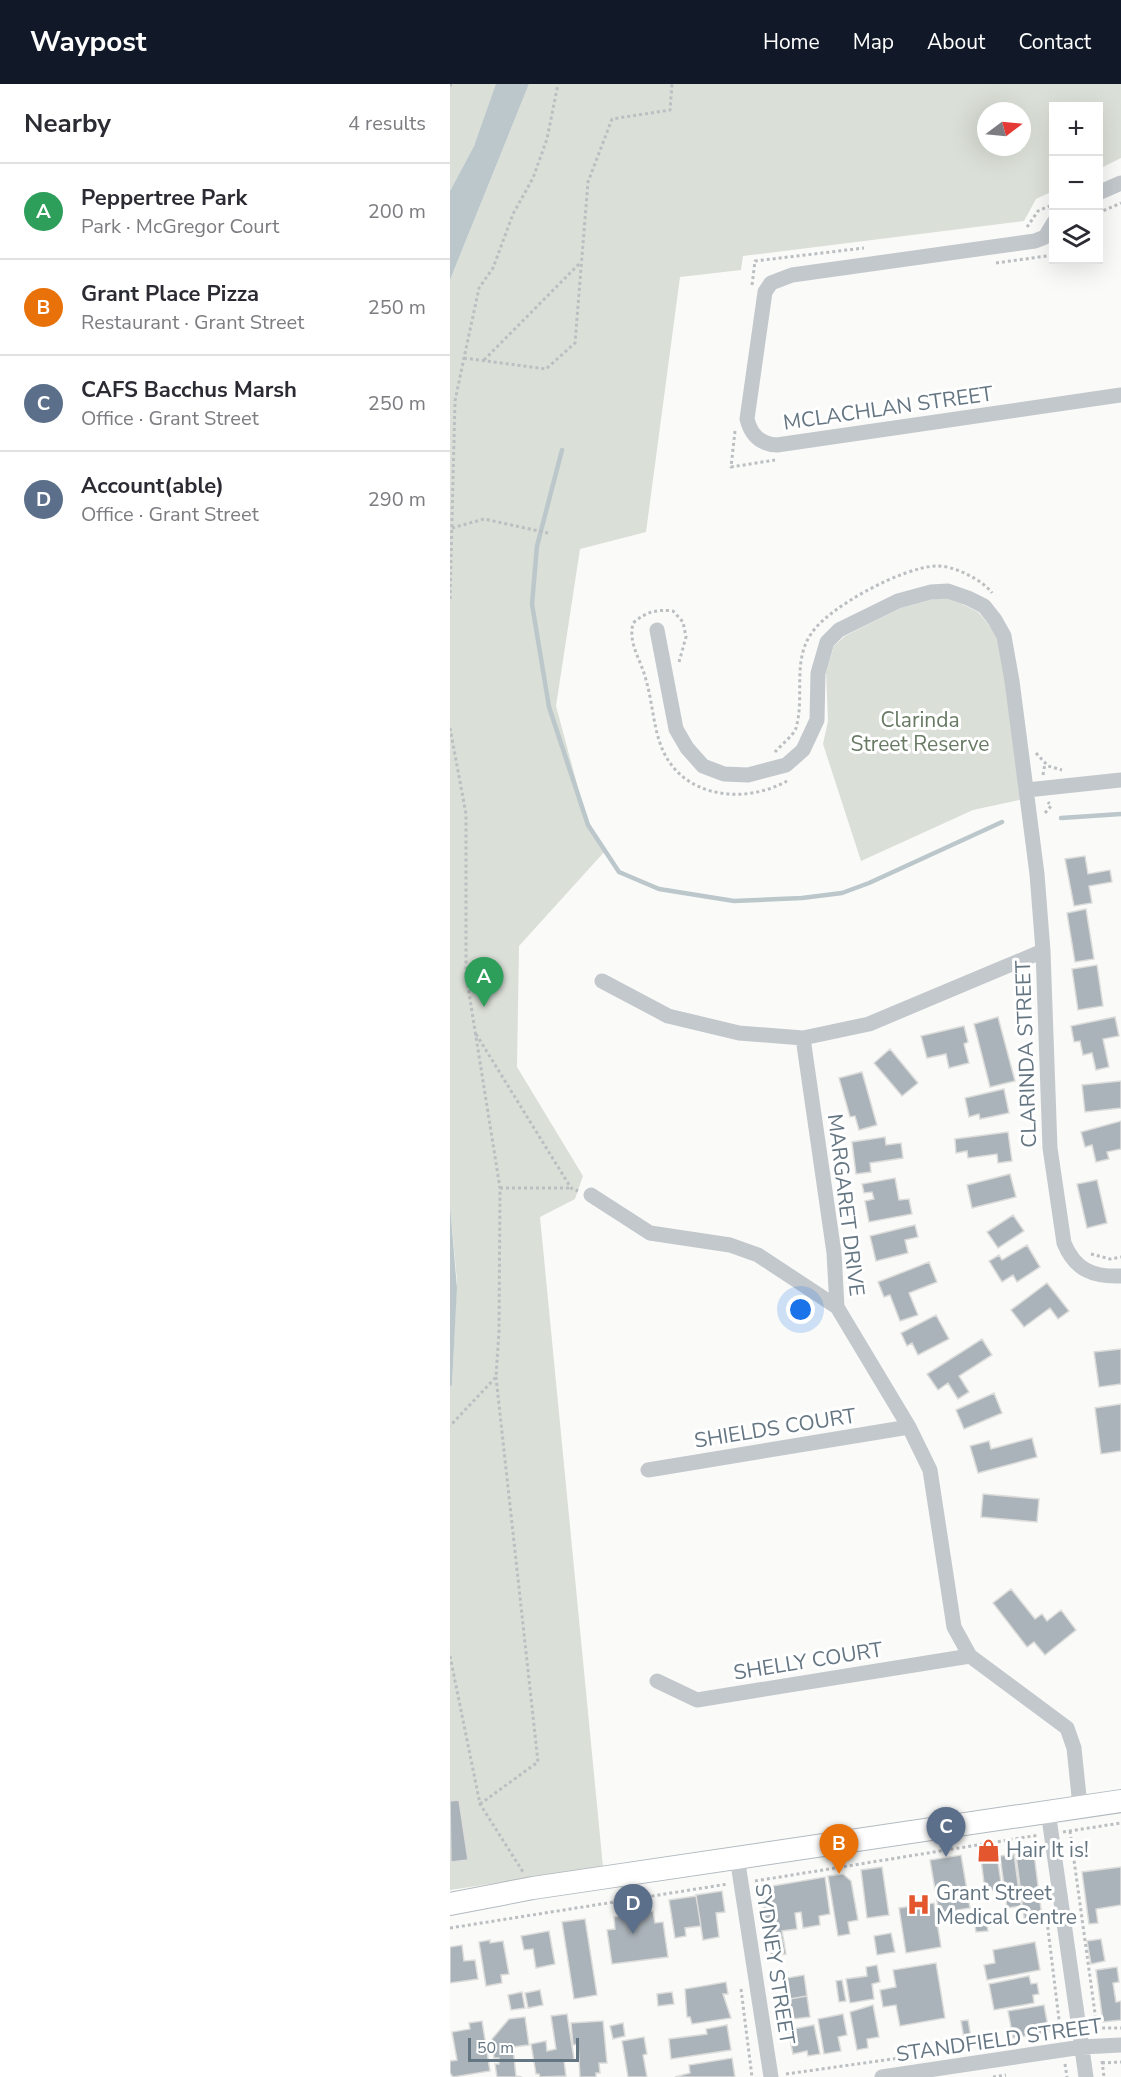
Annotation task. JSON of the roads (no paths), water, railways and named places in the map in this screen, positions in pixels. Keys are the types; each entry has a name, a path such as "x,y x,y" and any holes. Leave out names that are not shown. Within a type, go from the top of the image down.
{"main road":[{"path":"450,1904 533,1888 737,1857 1050,1822 1080,1806 1121,1801"}],"street":[{"path":"1103,191 1121,183"},
{"name":"MCLACHLAN STREET","path":"1049,230 1045,237 1035,241 792,275 771,283 765,292 747,419 750,431 767,444 777,445 1121,395"},
{"name":"CLARINDA STREET","path":"657,630 676,729 687,748 704,766 724,774 748,775 786,765 802,750 817,720 818,673 827,642 839,630 898,601 931,592 948,591 984,606 1004,636 1027,790 1043,951 1050,1148 1064,1243 1069,1256 1078,1267 1095,1276 1121,1276"},
{"path":"1027,790 1121,780"},
{"path":"602,981 668,1016 739,1034 803,1038 851,1025 869,1024 1043,951"},
{"name":"MARGARET DRIVE","path":"803,1038 834,1253 837,1307 909,1427 930,1470 954,1628 970,1656 1067,1728 1074,1748 1080,1806"},
{"path":"591,1195 650,1233 730,1245 758,1255 837,1307"},
{"name":"SHIELDS COURT","path":"648,1470 909,1427"},
{"name":"SHELLY COURT","path":"657,1681 697,1700 970,1656"},
{"path":"1050,1822 1085,2070"},
{"name":"SYDNEY STREET","path":"737,1857 771,2077"},
{"name":"STANDFIELD STREET","path":"882,2077 1082,2047 1121,2045"}],"waterway":[{"path":"562,450 537,546 532,604 549,707 588,825 619,872 659,889 734,901 802,898 842,893 869,883 1002,822"},
{"path":"1061,818 1121,814"}],"place":[{"name":"Peppertree Park","path":"484,1007"},
{"name":"Hair It is!","path":"988,1850"},
{"name":"CAFS Bacchus Marsh","path":"946,1857"},
{"name":"Grant Place Pizza","path":"839,1874"},
{"name":"Grant Street Medical Centre","path":"918,1905"},
{"name":"Account(able)","path":"633,1934"}],"park label":[{"name":"Clarinda Street Reserve","path":"920,732"}]}
